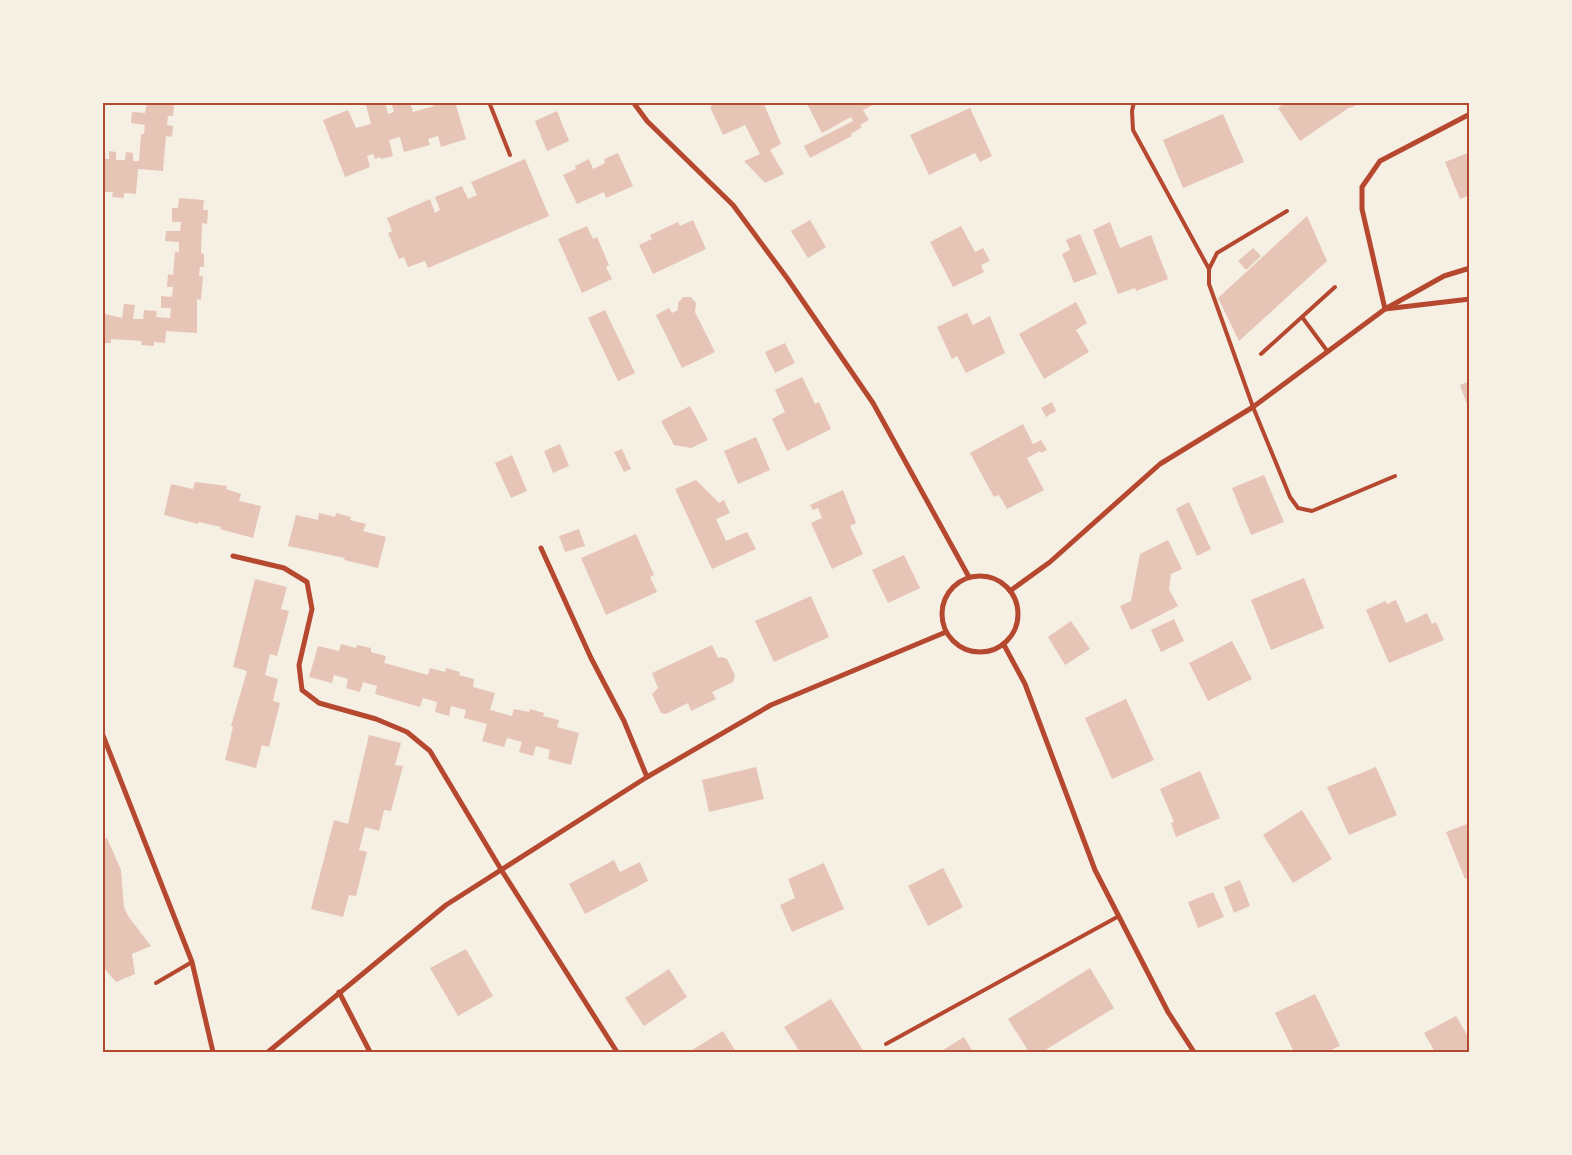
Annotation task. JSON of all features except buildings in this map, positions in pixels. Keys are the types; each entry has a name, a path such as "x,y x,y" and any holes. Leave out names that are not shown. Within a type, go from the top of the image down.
{"street":[{"path":"633,102 647,121 732,205 787,278 873,403 969,578"},
{"path":"1384,310 1362,209 1362,187 1380,161 1470,114"},
{"path":"1010,591 1050,562 1160,464 1253,407 1384,310 1444,276 1470,268"},
{"path":"1384,310 1470,299"},
{"path":"541,548 592,658 624,721 648,777"},
{"path":"233,556 284,568 307,582 312,609 299,665 302,690 319,703 376,719 407,732 430,751 502,870 617,1052"},
{"path":"969,578 992,578 1002,583 1010,591 1017,604 1018,619 1013,633 1004,645 988,652 972,652 957,645 946,632 942,616 945,600 954,586 969,578"},
{"path":"268,1052 446,905 648,777 771,705 946,632"},
{"path":"1004,645 1025,684 1096,870 1168,1012 1194,1052"},
{"path":"102,733 192,962 212,1052"},
{"path":"339,992 370,1052"}],"lane":[{"path":"489,102 510,155"},
{"path":"1134,102 1133,130 1209,269"},
{"path":"1287,211 1217,253 1209,269 1209,284 1253,407 1290,497 1298,508 1312,511 1395,476"},
{"path":"1261,354 1335,287"},
{"path":"1302,317 1328,352"},
{"path":"886,1044 1119,916"},
{"path":"156,983 192,962"}]}
